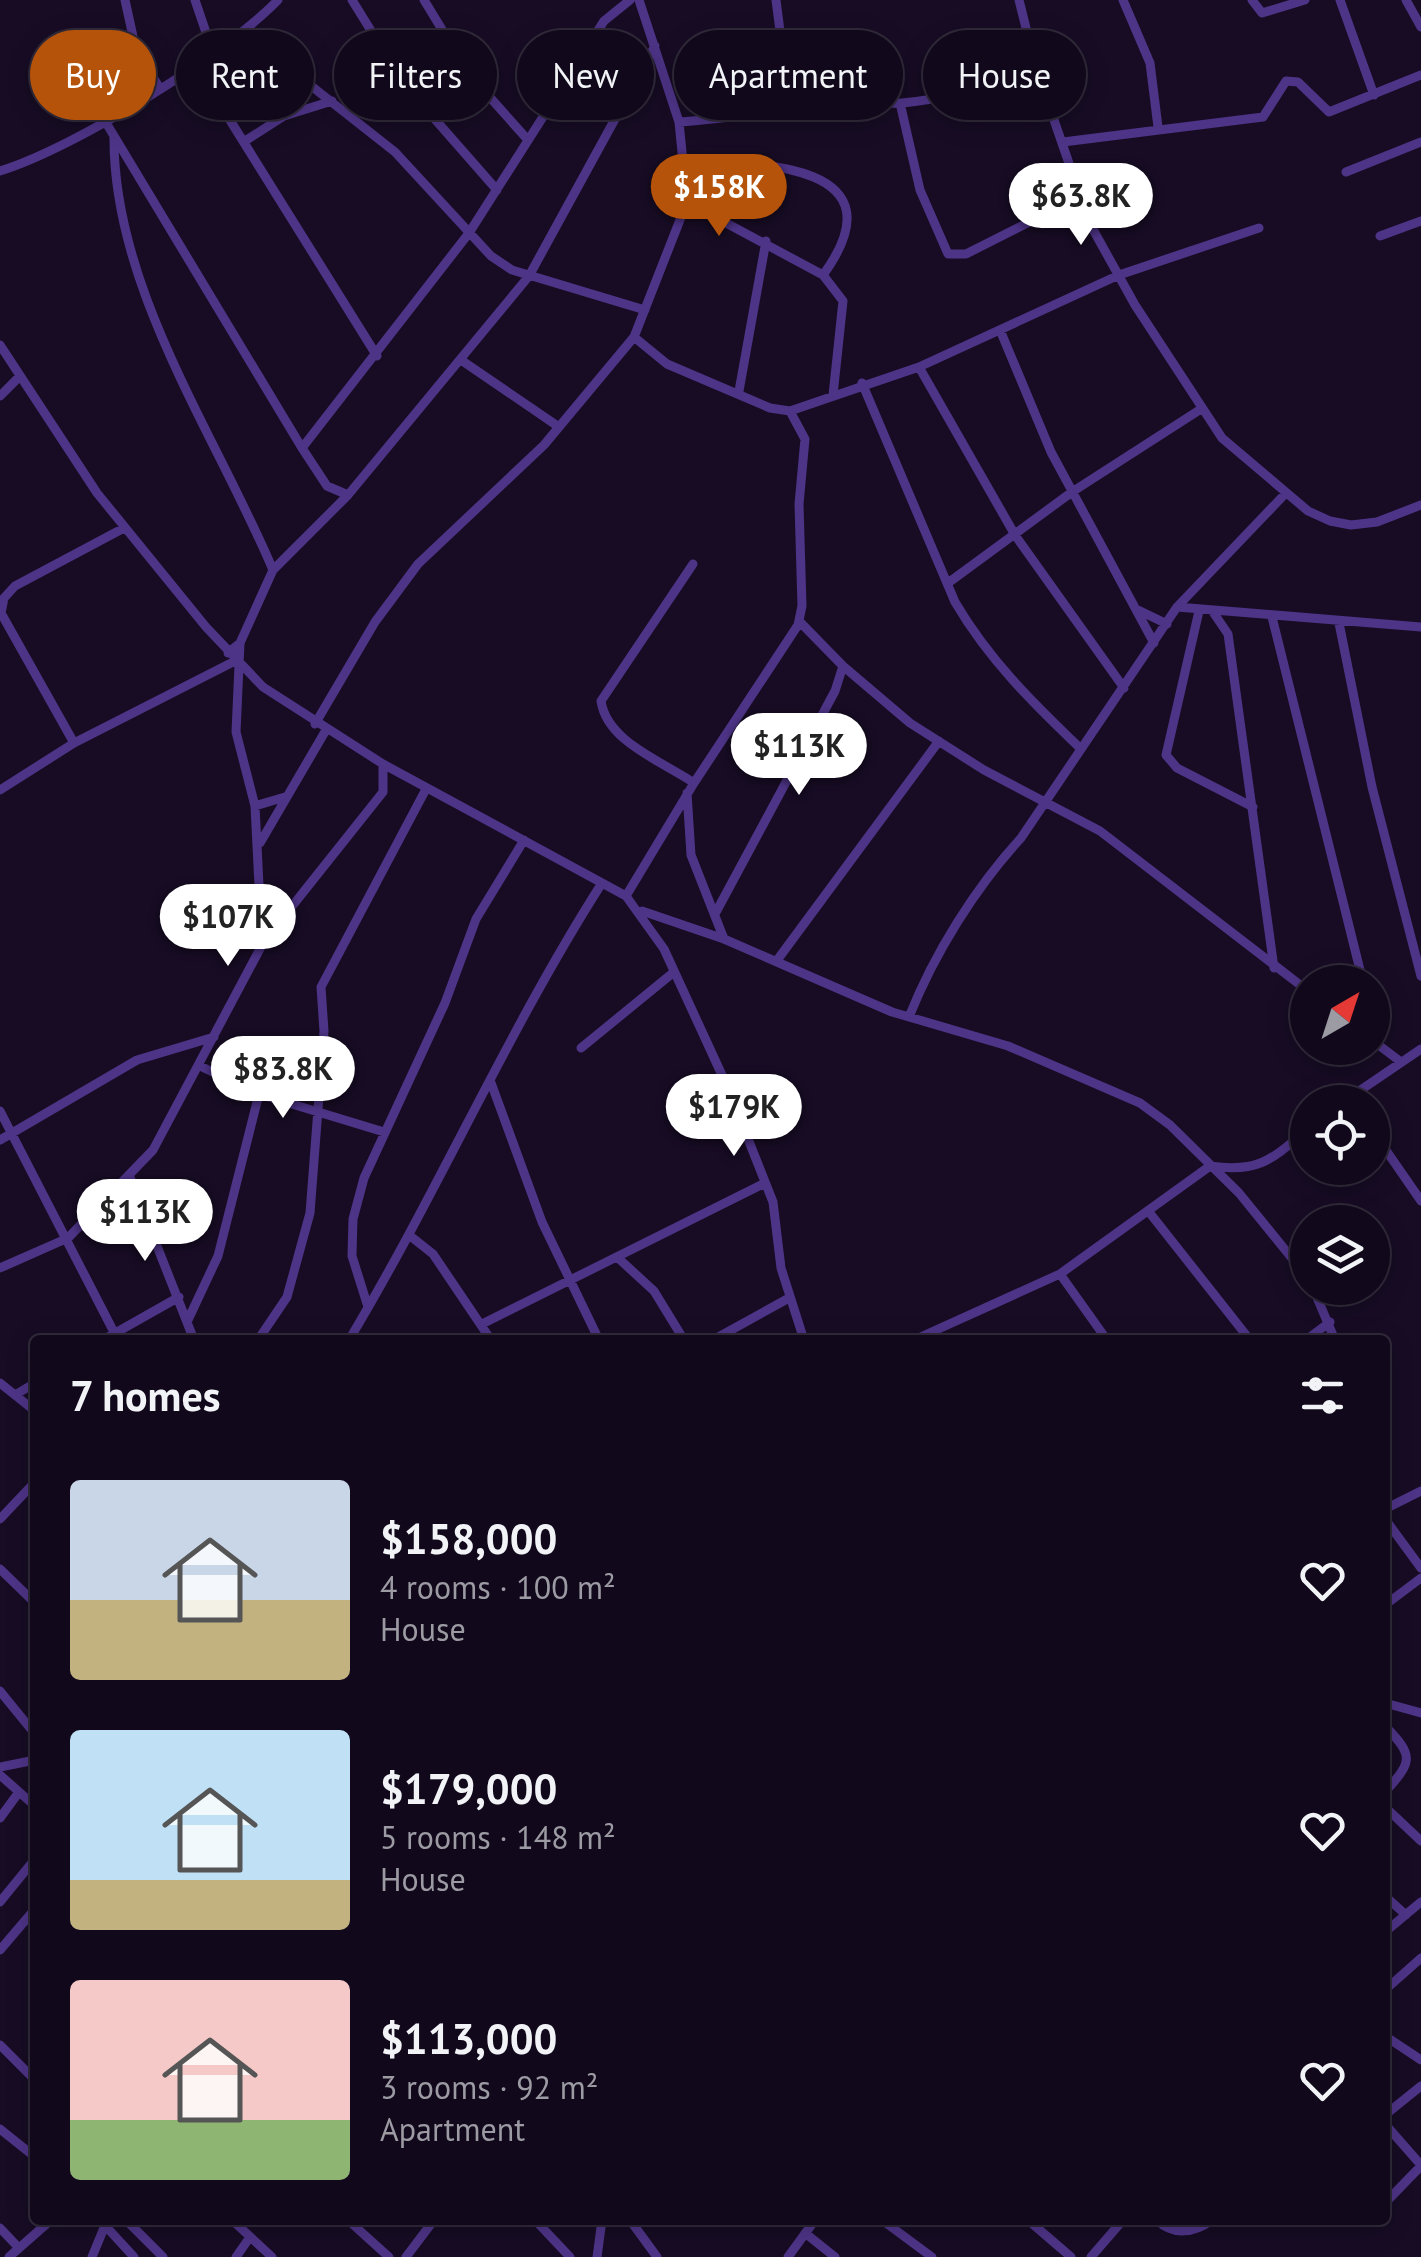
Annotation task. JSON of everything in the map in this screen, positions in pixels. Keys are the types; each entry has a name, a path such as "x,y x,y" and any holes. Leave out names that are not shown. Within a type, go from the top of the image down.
{"street":[{"path":"125,0 136,50 159,87"},
{"path":"195,0 205,30"},
{"path":"278,0 250,29 277,59 395,152 491,256 530,276 645,310"},
{"path":"352,0 404,84 496,190"},
{"path":"424,0 469,74 528,140"},
{"path":"302,448 469,233 604,21 630,0"},
{"path":"315,724 375,622 418,564 507,484 634,337 687,202 680,122 639,0"},
{"path":"776,0 780,30"},
{"path":"1019,0 1026,30"},
{"path":"1122,0 1150,62 1158,127"},
{"path":"1252,0 1262,13 1305,0"},
{"path":"1340,0 1374,95"},
{"path":"1406,0 1421,27"},
{"path":"262,945 255,806 236,732 234,659 240,643 273,570 348,494 530,276 655,46"},
{"path":"1063,142 1158,127 1263,117 1286,81 1298,82 1329,112 1421,75"},
{"path":"0,160 4,170 105,121 176,76"},
{"path":"246,141 284,116 332,101"},
{"path":"903,116 920,190 948,254 966,254 1079,197"},
{"path":"232,120 377,356"},
{"path":"680,122 697,120"},
{"path":"1055,120 1079,197 1119,274 1222,438 1308,511 1351,525 1377,522 1421,505"},
{"path":"105,121 328,486 331,512"},
{"path":"114,137 116,176 128,232 170,358 245,503 273,570"},
{"path":"1346,172 1421,142"},
{"path":"686,161 771,165 837,189 850,210 847,238 823,275"},
{"path":"687,202 823,275 843,300 833,395"},
{"path":"1380,236 1421,221"},
{"path":"634,337 668,364 770,408 790,411 862,383 919,367 1119,274 1259,228"},
{"path":"738,391 766,242"},
{"path":"1000,330 1072,492 1154,644"},
{"path":"0,345 124,528 234,659 315,724 426,789 626,896 640,911 728,1086 773,1202 790,1298 802,1335"},
{"path":"461,360 559,427"},
{"path":"919,367 1014,536 1124,688"},
{"path":"0,396 20,376"},
{"path":"862,383 974,635 1005,674 1082,749"},
{"path":"948,583 1072,492 1201,410"},
{"path":"626,896 694,782 799,622 799,504 805,439 790,411"},
{"path":"328,486 348,494"},
{"path":"909,1016 922,985 994,868 1021,838 1177,607 1285,494"},
{"path":"74,742 0,613 4,598 15,586 124,528"},
{"path":"693,564 600,702 603,718 614,730 694,782"},
{"path":"1177,607 1421,627"},
{"path":"1138,610 1167,624"},
{"path":"1200,611 1166,755 1177,768 1254,808"},
{"path":"1213,612 1228,634 1274,968"},
{"path":"1228,634 1241,615"},
{"path":"1272,617 1360,965"},
{"path":"799,622 910,723 1100,831 1290,979"},
{"path":"1339,623 1372,786 1421,976"},
{"path":"0,790 74,742 234,659 240,643"},
{"path":"715,914 826,708 843,666"},
{"path":"259,846 326,730"},
{"path":"778,958 939,741"},
{"path":"383,764 383,792"},
{"path":"0,1268 68,1238 153,1150 262,945 397,772"},
{"path":"261,1335 287,1297 310,1212 324,1030 321,987 426,789"},
{"path":"687,794 691,855 724,939"},
{"path":"255,806 285,796"},
{"path":"368,1308 352,1256 353,1220 384,1132 445,1003 476,920 524,840"},
{"path":"352,1335 409,1235 521,1014 602,883"},
{"path":"640,911 778,958 909,1016 1008,1046 1140,1103 1170,1124 1239,1193 1290,1256"},
{"path":"581,1048 674,972"},
{"path":"0,1140 137,1060 214,1037"},
{"path":"1371,1085 1421,1050"},
{"path":"1390,1053 1402,1062"},
{"path":"200,1066 259,1094 384,1132"},
{"path":"490,1080 542,1222 596,1335"},
{"path":"187,1322 218,1256 259,1094"},
{"path":"0,1111 116,1335"},
{"path":"925,1335 1060,1274 1210,1166 1241,1170 1269,1162 1290,1144"},
{"path":"1390,1156 1421,1201"},
{"path":"129,1175 192,1335"},
{"path":"482,1324 765,1182"},
{"path":"1149,1212 1246,1335"},
{"path":"409,1235 434,1254 488,1335"},
{"path":"618,1257 654,1291 681,1335"},
{"path":"1060,1274 1104,1335"},
{"path":"119,1335 179,1298"},
{"path":"722,1335 790,1298"},
{"path":"1322,1305 1334,1335"},
{"path":"1313,1335 1330,1322"},
{"path":"0,1382 30,1407"},
{"path":"16,1395 30,1386"},
{"path":"0,1519 30,1487"},
{"path":"1390,1506 1421,1491"},
{"path":"1390,1526 1421,1568"},
{"path":"0,1569 30,1599"},
{"path":"1390,1601 1421,1578"},
{"path":"0,1691 30,1728"},
{"path":"1390,1705 1421,1714"},
{"path":"1390,1731 1406,1748 1408,1758 1405,1770 1390,1786"},
{"path":"0,1767 30,1761"},
{"path":"0,1775 30,1802"},
{"path":"0,1818 19,1792"},
{"path":"1390,1812 1421,1841"},
{"path":"0,1902 30,1865"},
{"path":"1390,1901 1406,1915"},
{"path":"1390,1928 1421,1902"},
{"path":"0,1950 30,1915"},
{"path":"1390,1986 1421,1958"},
{"path":"1390,2039 1421,2060"},
{"path":"0,2045 30,2075"},
{"path":"1390,2111 1421,2086"},
{"path":"0,2128 30,2154"},
{"path":"1390,2130 1421,2165 1390,2197"},
{"path":"9,2257 45,2225"},
{"path":"92,2257 103,2225"},
{"path":"107,2225 134,2257"},
{"path":"131,2225 163,2257"},
{"path":"237,2225 272,2257"},
{"path":"353,2225 389,2257"},
{"path":"406,2257 430,2225"},
{"path":"541,2225 570,2257"},
{"path":"598,2257 601,2225"},
{"path":"634,2225 658,2257"},
{"path":"788,2257 811,2225"},
{"path":"889,2225 932,2257"},
{"path":"1037,2225 1071,2257"},
{"path":"1091,2257 1119,2225"},
{"path":"1166,2225 1176,2231 1204,2225"},
{"path":"0,2228 19,2248"},
{"path":"805,2233 835,2257"},
{"path":"236,2257 250,2237"},
{"path":"370,2257 378,2248"}]}
